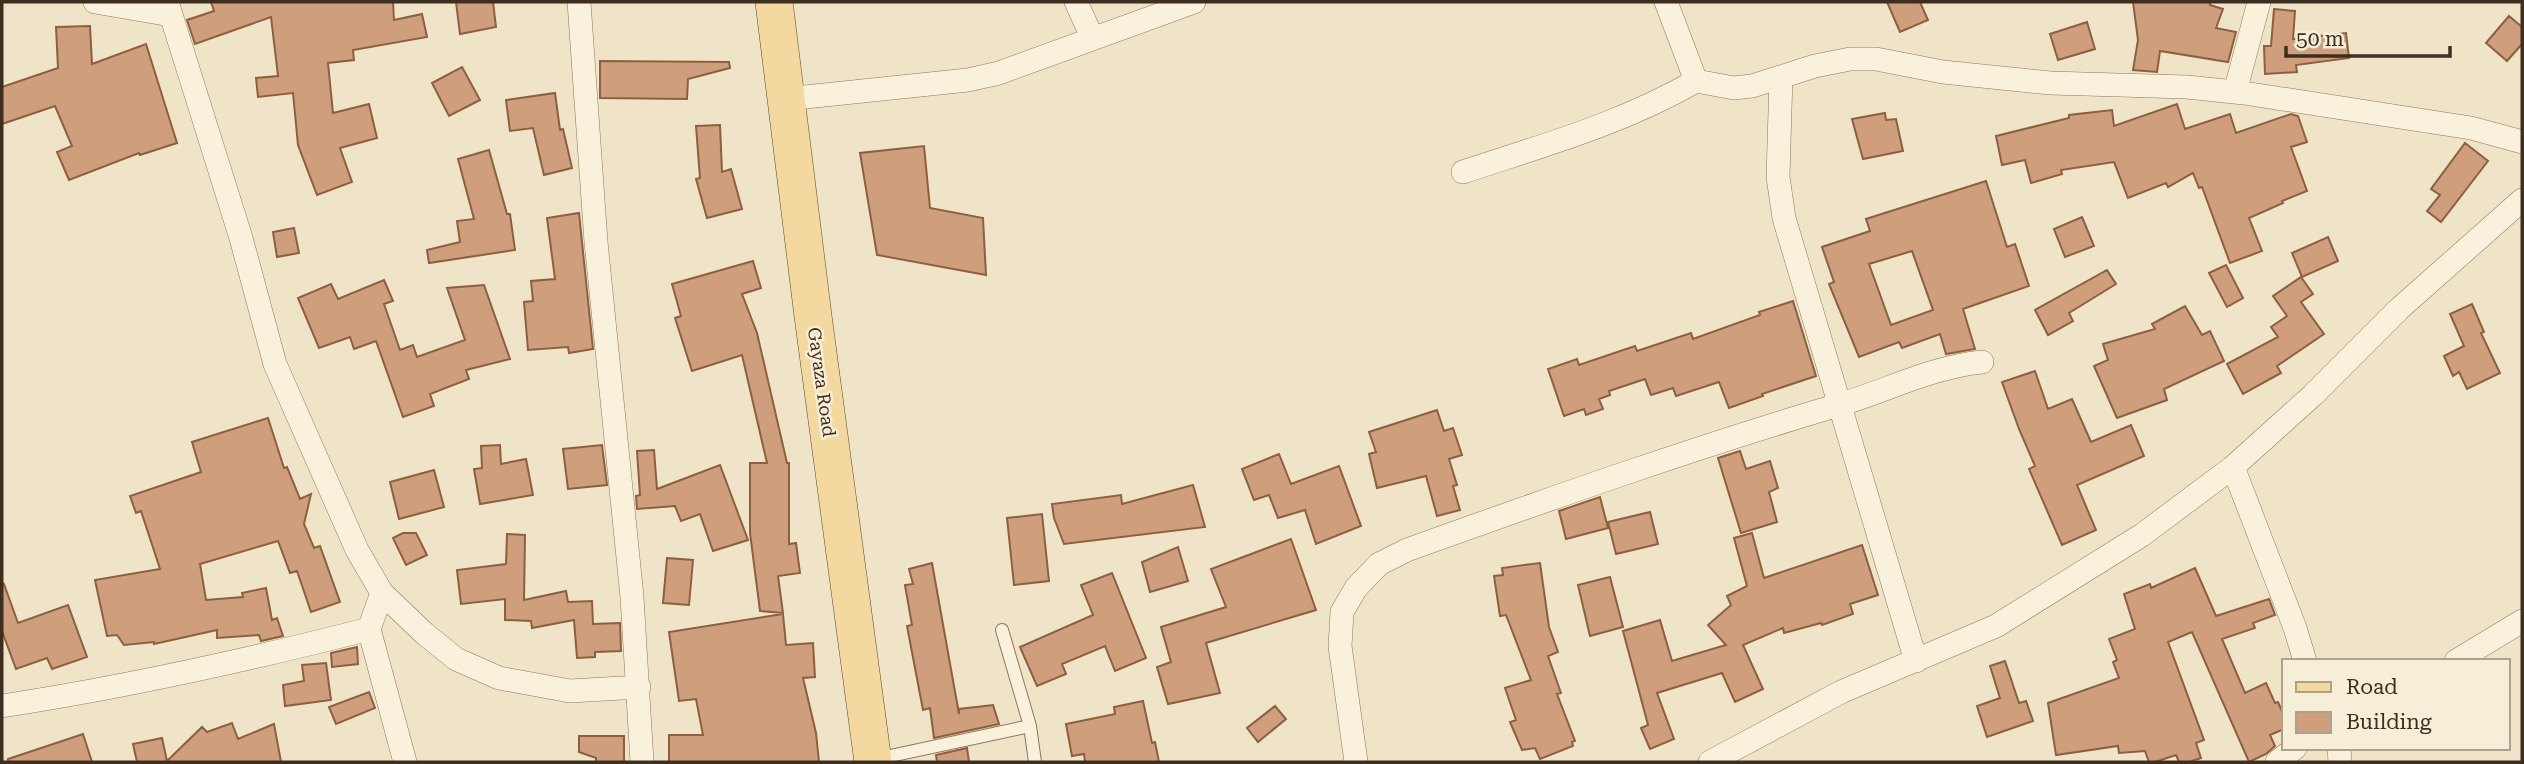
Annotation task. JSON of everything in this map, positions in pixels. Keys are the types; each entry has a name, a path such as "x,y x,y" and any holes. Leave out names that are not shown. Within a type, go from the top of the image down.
{"main road":[{"name":"Gayaza Road","path":"774,2 872,761"}],"street":[{"path":"95,2 169,8 241,238 275,364 357,550 383,593 425,634 456,659 499,678 570,691 639,687"},
{"path":"579,2 596,242 639,687 642,762"},
{"path":"1076,2 1092,37"},
{"path":"786,99 968,80 999,73 1194,2"},
{"path":"1666,2 1696,81"},
{"path":"2235,92 2259,2"},
{"path":"1463,172 1611,123 1660,102 1696,81 1734,88 1752,86 1815,65 1876,59 1943,72 2050,83 2187,87 2235,92 2471,128 2522,142"},
{"path":"1781,78 1778,177 1784,218 1916,661"},
{"path":"1710,762 1841,692 1996,625 2142,536 2233,467 2313,395 2399,309 2522,200"},
{"path":"1356,762 1340,646 1342,612 1356,588 1379,564 1407,550 1639,467 1928,374 1966,363 1982,362"},
{"path":"2233,467 2304,659"},
{"path":"383,593 369,629 405,762"},
{"path":"2459,659 2522,621"},
{"path":"2,706 255,658 369,629"},
{"path":"2277,762 2292,750"}],"lane":[{"path":"1002,630 1030,726 1035,762"},
{"path":"872,761 1030,726"}],"building":[{"path":"211,2 393,2 394,20 422,14 427,37 353,50 354,60 328,63 333,113 369,104 377,138 340,148 352,182 317,195 298,145 293,93 258,97 256,78 278,76 271,17 195,44 187,20 214,11"},
{"path":"456,2 493,2 496,27 460,34"},
{"path":"1887,2 1920,2 1928,20 1900,32"},
{"path":"2133,2 2210,2 2210,5 2223,9 2216,28 2236,32 2228,62 2160,51 2157,72 2133,70 2138,40"},
{"path":"2274,9 2295,11 2293,39 2346,33 2349,58 2296,65 2297,72 2265,74 2264,46 2271,46"},
{"path":"2509,16 2522,27 2522,44 2507,61 2486,43"},
{"path":"2087,22 2095,49 2058,60 2050,34"},
{"path":"90,26 92,64 146,44 177,143 140,155 139,153 69,180 57,152 72,146 55,106 2,124 2,87 58,68 56,27"},
{"path":"600,61 729,62 730,68 688,79 687,99 600,98"},
{"path":"462,67 480,100 449,116 432,83"},
{"path":"555,93 560,130 563,129 572,168 544,175 533,128 510,131 506,100"},
{"path":"2177,104 2185,129 2230,114 2236,133 2291,114 2298,116 2307,142 2291,147 2307,191 2249,218 2262,251 2230,263 2202,187 2199,188 2193,173 2168,187 2166,183 2128,198 2114,162 2061,170 2062,174 2031,183 2025,160 2002,165 1996,136 2069,118 2069,115 2112,110 2114,126"},
{"path":"1885,113 1886,120 1896,119 1903,151 1863,159 1852,119"},
{"path":"720,125 722,172 731,169 742,209 707,218 696,179 700,178 696,126"},
{"path":"2465,143 2488,161 2441,222 2427,211 2440,195 2431,189"},
{"path":"924,146 930,208 983,218 986,275 877,255 860,153"},
{"path":"489,150 507,214 510,214 515,250 429,263 427,250 460,242 457,221 474,219 458,159"},
{"path":"1986,181 2007,247 2015,244 2029,286 1963,309 1975,349 1946,354 1940,334 1902,348 1899,342 1859,357 1829,284 1834,282 1822,247 1870,231 1866,219","holes":["1912,251 1933,310 1891,325 1869,264"]},
{"path":"579,213 593,349 569,353 568,347 528,350 524,302 533,301 531,281 555,279 547,218"},
{"path":"2082,217 2094,246 2065,257 2054,229"},
{"path":"294,228 299,253 277,257 273,232"},
{"path":"2328,237 2338,261 2302,277 2292,253"},
{"path":"753,261 761,288 742,294 757,333 789,463 789,544 796,543 800,573 778,576 783,613 760,611 750,533 750,463 767,463 742,355 692,371 675,318 681,316 672,284"},
{"path":"2226,265 2243,298 2227,307 2209,273"},
{"path":"2107,270 2116,284 2069,313 2073,321 2048,335 2035,310"},
{"path":"2301,277 2313,294 2301,302 2324,334 2277,366 2281,373 2243,394 2227,364 2278,337 2271,327 2287,316 2273,296"},
{"path":"384,280 393,301 384,304 400,350 413,345 417,357 465,340 447,288 484,285 510,359 466,370 469,379 430,394 434,406 403,417 376,341 354,349 350,337 319,348 298,298 331,284 338,299"},
{"path":"1793,301 1816,376 1729,408 1719,382 1676,396 1673,388 1651,395 1645,379 1609,391 1610,395 1599,399 1603,409 1586,415 1584,409 1564,416 1548,369 1577,359 1579,365 1635,346 1637,351 1691,333 1693,339"},
{"path":"2472,304 2484,332 2481,333 2500,373 2467,389 2459,372 2453,376 2444,356 2464,346 2450,314"},
{"path":"2185,306 2202,335 2210,331 2224,361 2164,389 2167,400 2117,418 2094,366 2108,360 2103,344 2155,329 2152,324"},
{"path":"2035,371 2048,409 2072,399 2091,442 2131,425 2144,456 2077,485 2096,530 2062,545 2029,469 2035,466 2002,382"},
{"path":"1437,410 1444,431 1453,428 1462,455 1449,459 1457,485 1453,486 1460,510 1437,516 1426,476 1377,488 1369,454 1376,452 1369,432"},
{"path":"268,418 284,468 287,467 300,499 311,494 304,524 314,548 320,546 340,602 311,612 297,571 290,573 278,541 200,564 206,600 243,597 242,593 266,588 272,620 277,618 283,636 261,641 259,635 217,638 217,630 154,644 124,645 117,635 107,636 95,580 160,569 141,511 136,513 130,496 201,472 192,442"},
{"path":"500,445 501,464 526,459 533,495 480,504 474,469 482,468 481,446"},
{"path":"602,445 607,485 568,489 563,449"},
{"path":"654,450 657,489 720,465 748,540 713,551 700,514 681,521 675,506 637,509 636,496 640,495 637,451"},
{"path":"1740,451 1746,469 1770,461 1778,488 1769,492 1777,522 1741,533 1718,458"},
{"path":"1279,454 1291,484 1339,466 1361,526 1316,544 1305,510 1278,518 1269,495 1254,500 1242,469"},
{"path":"434,470 444,507 399,519 390,482"},
{"path":"1193,485 1205,527 1064,544 1054,518 1052,504 1121,495 1122,504"},
{"path":"1600,497 1608,528 1566,539 1559,511"},
{"path":"1650,512 1658,544 1616,554 1608,522"},
{"path":"1042,514 1049,581 1014,585 1007,518"},
{"path":"403,533 416,533 427,555 406,565 393,538"},
{"path":"1752,533 1764,578 1862,545 1878,595 1850,604 1853,614 1822,625 1821,623 1784,633 1783,628 1743,645 1763,689 1735,702 1722,673 1657,693 1674,739 1650,749 1641,728 1648,725 1623,631 1660,620 1672,661 1726,645 1708,625 1731,605 1727,596 1747,586 1734,538"},
{"path":"507,534 525,535 524,600 566,591 568,602 592,601 593,624 620,623 621,651 595,652 595,657 577,658 574,620 532,628 531,621 505,620 505,599 461,604 457,570 506,564"},
{"path":"1291,539 1316,610 1206,643 1220,693 1168,704 1157,667 1171,662 1161,627 1226,607 1211,569"},
{"path":"1178,547 1188,581 1150,592 1142,562"},
{"path":"667,558 693,560 689,605 663,603"},
{"path":"932,563 959,714 959,709 993,705 999,724 934,738 930,708 923,710 907,626 912,625 905,585 913,584 909,569"},
{"path":"1540,563 1549,627 1558,652 1548,656 1561,693 1557,694 1575,741 1572,742 1573,746 1540,759 1535,748 1522,750 1510,722 1516,720 1505,688 1531,680 1506,615 1500,616 1494,576 1503,575 1502,568"},
{"path":"2195,568 2216,616 2269,599 2275,615 2253,623 2255,628 2222,639 2245,693 2266,683 2282,711 2282,730 2270,735 2275,746 2266,754 2249,762 2192,632 2168,642 2204,740 2196,743 2201,758 2179,762 2176,755 2149,762 2145,751 2119,753 2118,746 2056,755 2048,703 2119,678 2113,662 2117,660 2109,639 2135,629 2124,594 2150,584 2151,588"},
{"path":"1112,573 1146,658 1115,671 1105,646 1062,664 1066,674 1037,686 1020,647 1093,615 1081,585"},
{"path":"1610,577 1623,627 1590,636 1578,585"},
{"path":"4,584 18,623 68,605 87,657 52,669 47,658 16,669 2,631"},
{"path":"783,614 786,645 813,643 815,677 803,678 816,733 819,762 669,762 669,735 703,735 696,699 679,701 669,632"},
{"path":"357,647 358,664 332,667 331,653"},
{"path":"2005,661 2019,703 2026,701 2033,721 1987,737 1977,706 2000,698 1990,666"},
{"path":"326,663 331,700 285,706 283,685 304,681 302,665"},
{"path":"369,692 375,708 336,724 329,707"},
{"path":"1143,701 1159,762 1085,762 1084,754 1072,756 1066,724 1115,714 1114,707"},
{"path":"1275,706 1286,719 1258,742 1247,728"},
{"path":"232,723 238,739 274,724 281,762 137,762 133,744 162,738 167,761 202,727 207,732"},
{"path":"83,734 92,762 8,762 8,759"},
{"path":"579,736 624,736 624,762 596,762 596,758 579,752"},
{"path":"967,748 969,762 937,762 936,755"}]}
